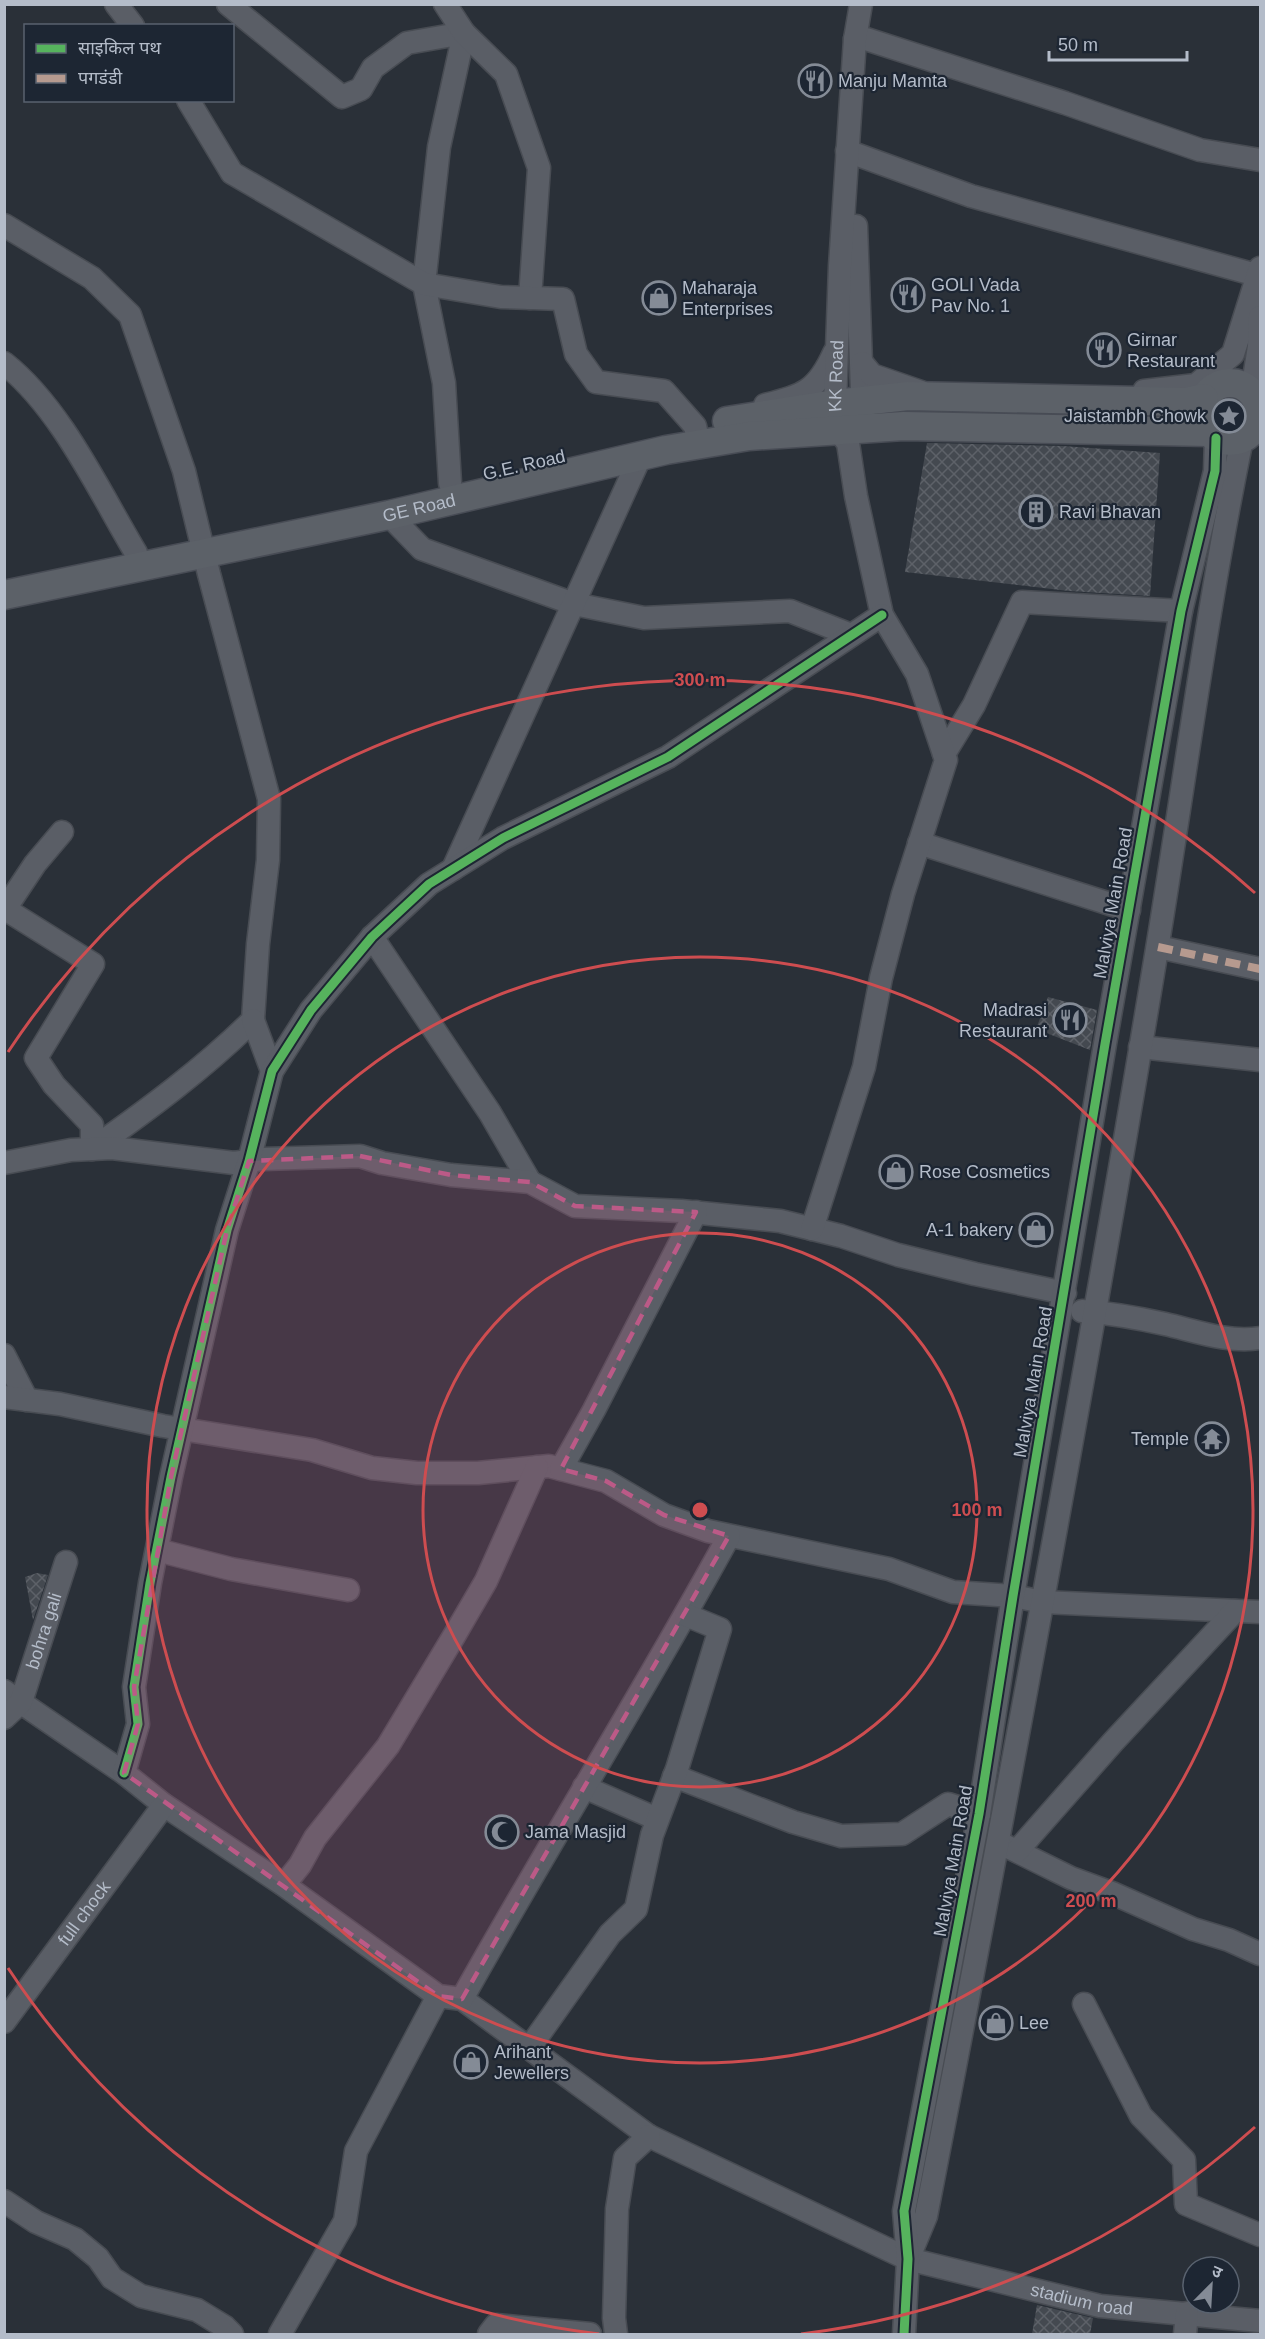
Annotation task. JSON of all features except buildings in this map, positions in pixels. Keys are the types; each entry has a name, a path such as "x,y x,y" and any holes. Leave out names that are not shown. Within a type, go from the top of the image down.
{"main road":[{"path":"1226,383 1235,383 1256,397 1259,418 1235,436 1065,428 904,426 849,421 908,396 1186,402 1204,398 1217,385 1226,383"},
{"path":"1204,398 1201,416 1235,436"},
{"name":"G.E. Road","path":"4,579 136,553 203,547 450,483 697,435 725,422 849,421"},
{"name":"GE Road","path":"4,595 203,547 390,515 641,455 697,435 748,436 849,421"}],"street":[{"path":"116,4 131,24"},
{"path":"228,4 342,96 362,89 373,68 407,43 464,33"},
{"path":"445,4 464,33 506,74 539,168 530,298"},
{"name":"KK Road","path":"849,421 837,347 854,154 861,4"},
{"name":"KK Road","path":"860,39 865,4"},
{"path":"450,483 444,382 424,284 440,147 464,33"},
{"path":"860,39 1065,103 1200,150 1260,160"},
{"path":"189,102 232,173 424,284 501,297 563,299 576,354 596,382 664,391 697,435"},
{"path":"854,154 972,196 1260,273 1233,354 1196,385 1150,391 1104,392 1077,400"},
{"name":"KK Road","path":"849,421 862,363 855,241 854,154"},
{"path":"4,225 92,278 130,315 184,471 269,800 268,860 258,944 253,1020 272,1071"},
{"path":"1256,397 1260,317"},
{"path":"725,422 740,412 809,391 825,373 837,347"},
{"path":"4,363 15,372 57,419 136,553"},
{"path":"862,363 872,375 895,385 939,397"},
{"path":"812,1228 864,1067 884,967 903,894 946,760 917,674 882,615 856,496 849,421"},
{"name":"Malviya Main Road","path":"908,2259 926,2216 1008,1847 1043,1602 1158,947 1225,516 1235,436"},
{"name":"Malviya Main Road","path":"904,2334 908,2259 904,2211 977,1823 1013,1596 1181,611 1217,460 1235,436"},
{"path":"453,869 641,455"},
{"path":"390,515 422,549 574,604 644,618 790,611 851,635"},
{"path":"944,754 974,705 1022,602 1181,611"},
{"path":"124,1773 138,1724 134,1687 157,1550 227,1230 249,1161 272,1071 311,1010 372,937 429,884 503,838 668,757 882,615"},
{"path":"62,832 35,864 5,909 93,964 36,1058 54,1085 92,1125 92,1149"},
{"path":"919,843 1129,910"},
{"path":"372,937 490,1113 530,1182"},
{"path":"1158,947 1260,969"},
{"path":"92,1149 168,1095 211,1060 253,1020"},
{"path":"1140,1047 1260,1060"},
{"path":"4,1163 71,1150 92,1149 134,1150 234,1163 360,1156 382,1163 451,1175 530,1182 575,1206 696,1212 780,1221 812,1228 1095,1312 1164,1324 1197,1333 1248,1340 1260,1338"},
{"path":"561,1469 696,1212"},
{"path":"4,1355 27,1400"},
{"path":"4,1396 183,1429 312,1449 372,1468 417,1473 478,1473 549,1466 606,1481 664,1515 708,1531 889,1569 953,1592 1013,1596 1043,1602 1260,1612"},
{"path":"284,1885 300,1865 315,1838 388,1746 486,1581 537,1467"},
{"path":"4,1718 13,1696 124,1773 165,1805 284,1885 438,1996 462,1999 686,1615 729,1536"},
{"path":"157,1550 231,1569 348,1590"},
{"name":"bohra gali","path":"13,1696 66,1562"},
{"path":"1008,1847 1113,1742 1235,1611"},
{"path":"530,2047 610,1934 636,1909 652,1835 674,1776 720,1629 686,1615"},
{"path":"674,1776 793,1822 841,1836 902,1834 948,1804 1008,1847 1071,1878 1112,1893 1193,1929 1229,1940 1260,1954"},
{"path":"584,1787 657,1819"},
{"name":"full chock","path":"4,2022 165,1805"},
{"path":"280,2334 345,2221 356,2151 438,1996"},
{"name":"stadium road","path":"462,1999 649,2136 908,2259 1100,2306 1186,2324 1260,2321"},
{"path":"1084,2004 1141,2116 1184,2160 1186,2204 1260,2235"},
{"path":"616,2334 614,2318 617,2209 625,2158 649,2136"},
{"path":"4,2201 36,2222 75,2239 98,2258 112,2278 141,2296 198,2310 225,2327 231,2334"},
{"path":"489,2334 496,2325 590,2334"}],"highlighted area":[{"path":"360,1156 451,1175 530,1182 575,1206 696,1212 561,1469 606,1481 664,1515 729,1536 462,1999 438,1996 124,1773 138,1724 134,1687 171,1477 227,1230 249,1161"}],"marked path":[{"path":"1158,947 1260,969"}],"cycle path":[{"path":"904,2334 908,2259 904,2211 979,1814 1105,1044 1181,611 1215,471 1216,438"},
{"path":"124,1773 138,1724 134,1687 150,1583 171,1477 227,1230 249,1161 272,1071 311,1010 372,937 429,884 503,838 668,757 882,615"}],"place":[{"name":"Manju Mamta","path":"815,81"},
{"name":"GOLI Vada Pav No. 1","path":"908,295"},
{"name":"Maharaja Enterprises","path":"659,298"},
{"name":"Girnar Restaurant","path":"1104,350"},
{"name":"Jaistambh Chowk","path":"1229,416"},
{"name":"Ravi Bhavan","path":"1036,512"},
{"name":"Madrasi Restaurant","path":"1070,1020"},
{"name":"Rose Cosmetics","path":"896,1172"},
{"name":"A-1 bakery","path":"1036,1230"},
{"name":"Temple","path":"1212,1439"},
{"name":"Jama Masjid","path":"502,1832"},
{"name":"Lee","path":"996,2023"},
{"name":"Arihant Jewellers","path":"471,2062"}]}
